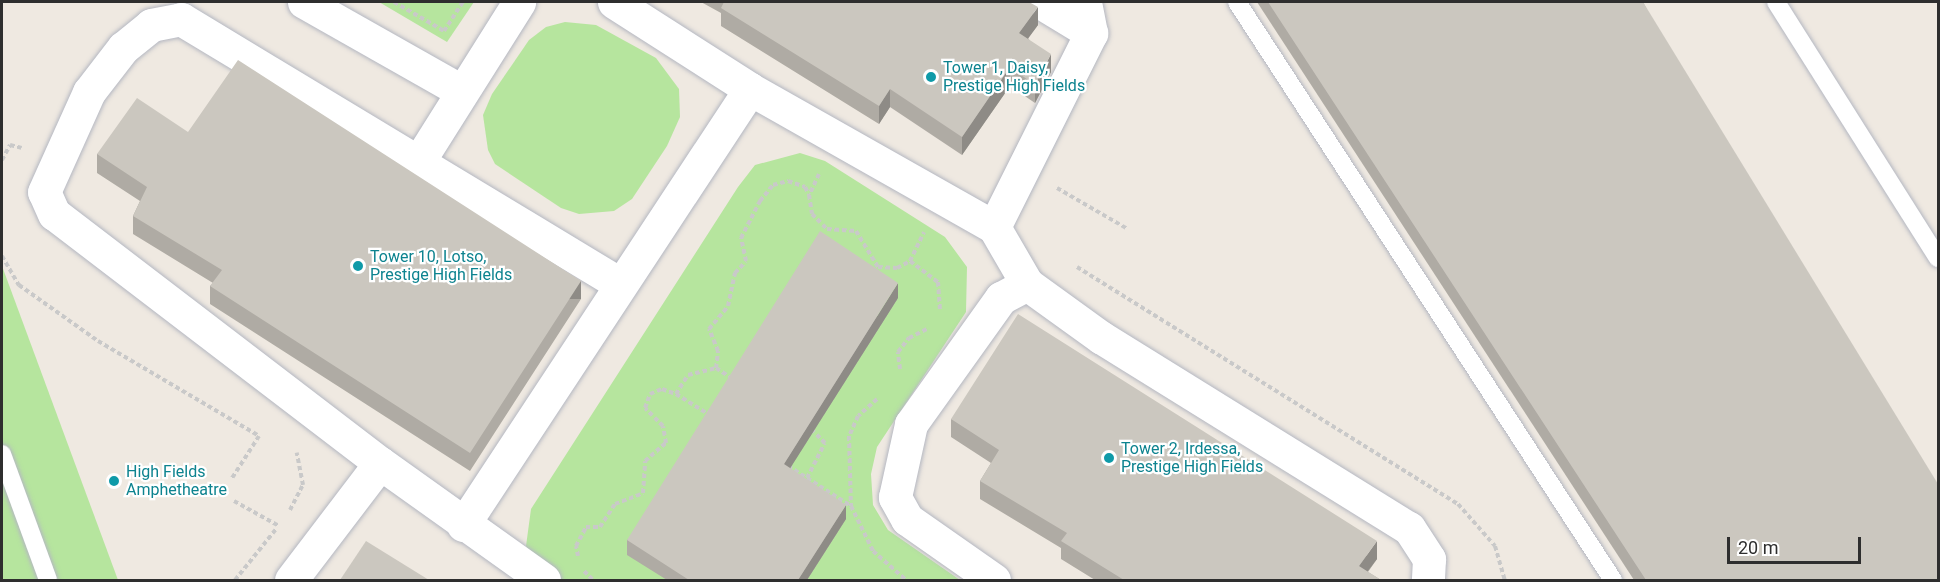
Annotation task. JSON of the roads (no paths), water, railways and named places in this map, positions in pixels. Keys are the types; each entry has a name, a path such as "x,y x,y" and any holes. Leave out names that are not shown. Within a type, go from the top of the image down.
{"street":[{"path":"304,2 461,91"},
{"path":"419,161 519,2"},
{"path":"614,2 836,141 994,227 1027,284 1102,338 1409,528 1429,559 1428,580"},
{"path":"1040,2 1090,33"},
{"path":"994,227 1022,165 1090,33 1085,2"},
{"path":"544,580 463,525 54,214 44,192 89,92 123,48 151,25 181,19 620,284"},
{"path":"463,525 750,89"},
{"path":"994,580 907,519 895,497 911,424 1001,298 1027,284"},
{"path":"291,580 380,463"}],"lane":[{"path":"1237,2 1614,580"},
{"path":"1776,2 1938,258"},
{"path":"2,454 48,580"}],"place":[{"name":"Tower 1, Daisy, Prestige High Fields","path":"931,77"},
{"name":"Tower 10, Lotso, Prestige High Fields","path":"358,266"},
{"name":"Tower 2, Irdessa, Prestige High Fields","path":"1109,458"},
{"name":"High Fields Amphetheatre","path":"114,481"}]}
